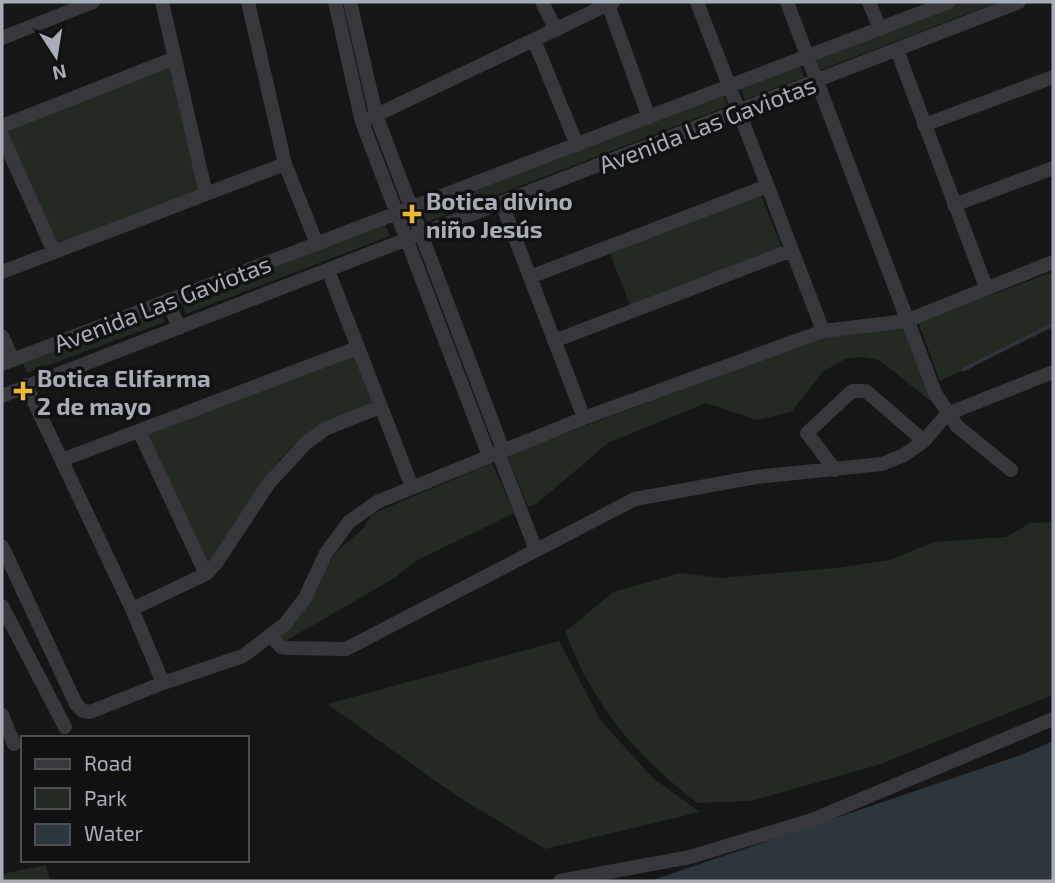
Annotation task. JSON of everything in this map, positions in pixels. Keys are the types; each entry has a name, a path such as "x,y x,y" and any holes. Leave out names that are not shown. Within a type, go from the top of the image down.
{"street":[{"path":"2,38 93,2"},
{"path":"162,2 206,194"},
{"path":"248,2 285,164 317,244"},
{"path":"335,2 362,122 406,239 536,551"},
{"path":"351,2 376,115 421,234 497,452"},
{"path":"542,2 556,30"},
{"path":"696,2 823,331"},
{"path":"787,2 934,391 947,414 1011,470"},
{"path":"869,2 880,29"},
{"name":"Avenida Las Gaviotas","path":"7,362 949,2"},
{"name":"Avenida Las Gaviotas","path":"2,396 1018,2"},
{"path":"362,122 610,3 649,118"},
{"path":"534,40 577,145"},
{"path":"897,50 986,287"},
{"path":"2,126 175,58"},
{"path":"923,125 1053,77"},
{"path":"2,136 54,252"},
{"path":"2,272 285,164"},
{"path":"954,205 1053,169"},
{"path":"530,277 767,186"},
{"path":"502,204 584,418"},
{"path":"554,341 792,250"},
{"path":"2,546 82,711 90,712 163,683 243,656 285,624 305,598 326,554 349,522 377,502 584,418 823,331 906,321 1053,262"},
{"path":"328,270 412,488"},
{"path":"168,301 179,328"},
{"path":"2,337 7,362"},
{"path":"62,460 357,348"},
{"path":"270,635 281,647 346,649 635,499 756,477 881,464 904,455 924,441 947,414 1053,372"},
{"path":"26,385 132,609 163,683"},
{"path":"835,470 807,433 852,391 866,391 924,441"},
{"path":"132,609 206,573 217,562 269,482 291,457 325,429 380,407"},
{"path":"139,431 206,573"},
{"path":"2,606 65,727"},
{"path":"2,715 14,744"},
{"path":"560,881 691,857 812,820 1053,719"}],"green space":[{"path":"959,2 998,2 821,70 816,57"},
{"path":"799,64 804,77 745,100 740,87"},
{"path":"168,66 173,67 200,187 198,192 61,247 56,244 4,133 9,128"},
{"path":"722,93 728,106 427,222 421,208"},
{"path":"761,195 782,248 631,307 610,254"},
{"path":"384,223 390,236 186,314 181,301"},
{"path":"1053,272 1053,328 940,381 918,322"},
{"path":"159,309 165,322 27,373 22,361"},
{"path":"903,326 933,403 879,360 863,357 845,359 824,371 791,412 757,420 706,403 608,443 535,505 528,507 507,455 829,335"},
{"path":"354,355 372,404 323,426 293,446 268,474 217,555 208,560 203,557 146,435"},
{"path":"492,463 514,513 414,562 396,577 284,642 277,634 307,599 337,551 364,528 372,514"},
{"path":"1053,522 1053,695 878,765 751,801 697,803 654,766 635,747 604,706 590,684 565,632 613,592 680,573 720,578 836,568 890,560 934,542 1006,537 1030,523"},
{"path":"559,641 601,721 653,778 700,812 545,849 457,796 327,704"},
{"path":"46,865 50,881 2,881 2,874"}],"water":[{"path":"1053,741 1053,881 650,881 1021,755"}],"waterway":[{"path":"963,370 1053,324"}],"place":[{"name":"Botica divino niño Jesús","path":"412,214"},
{"name":"Botica Elifarma 2 de mayo","path":"23,391"}]}
